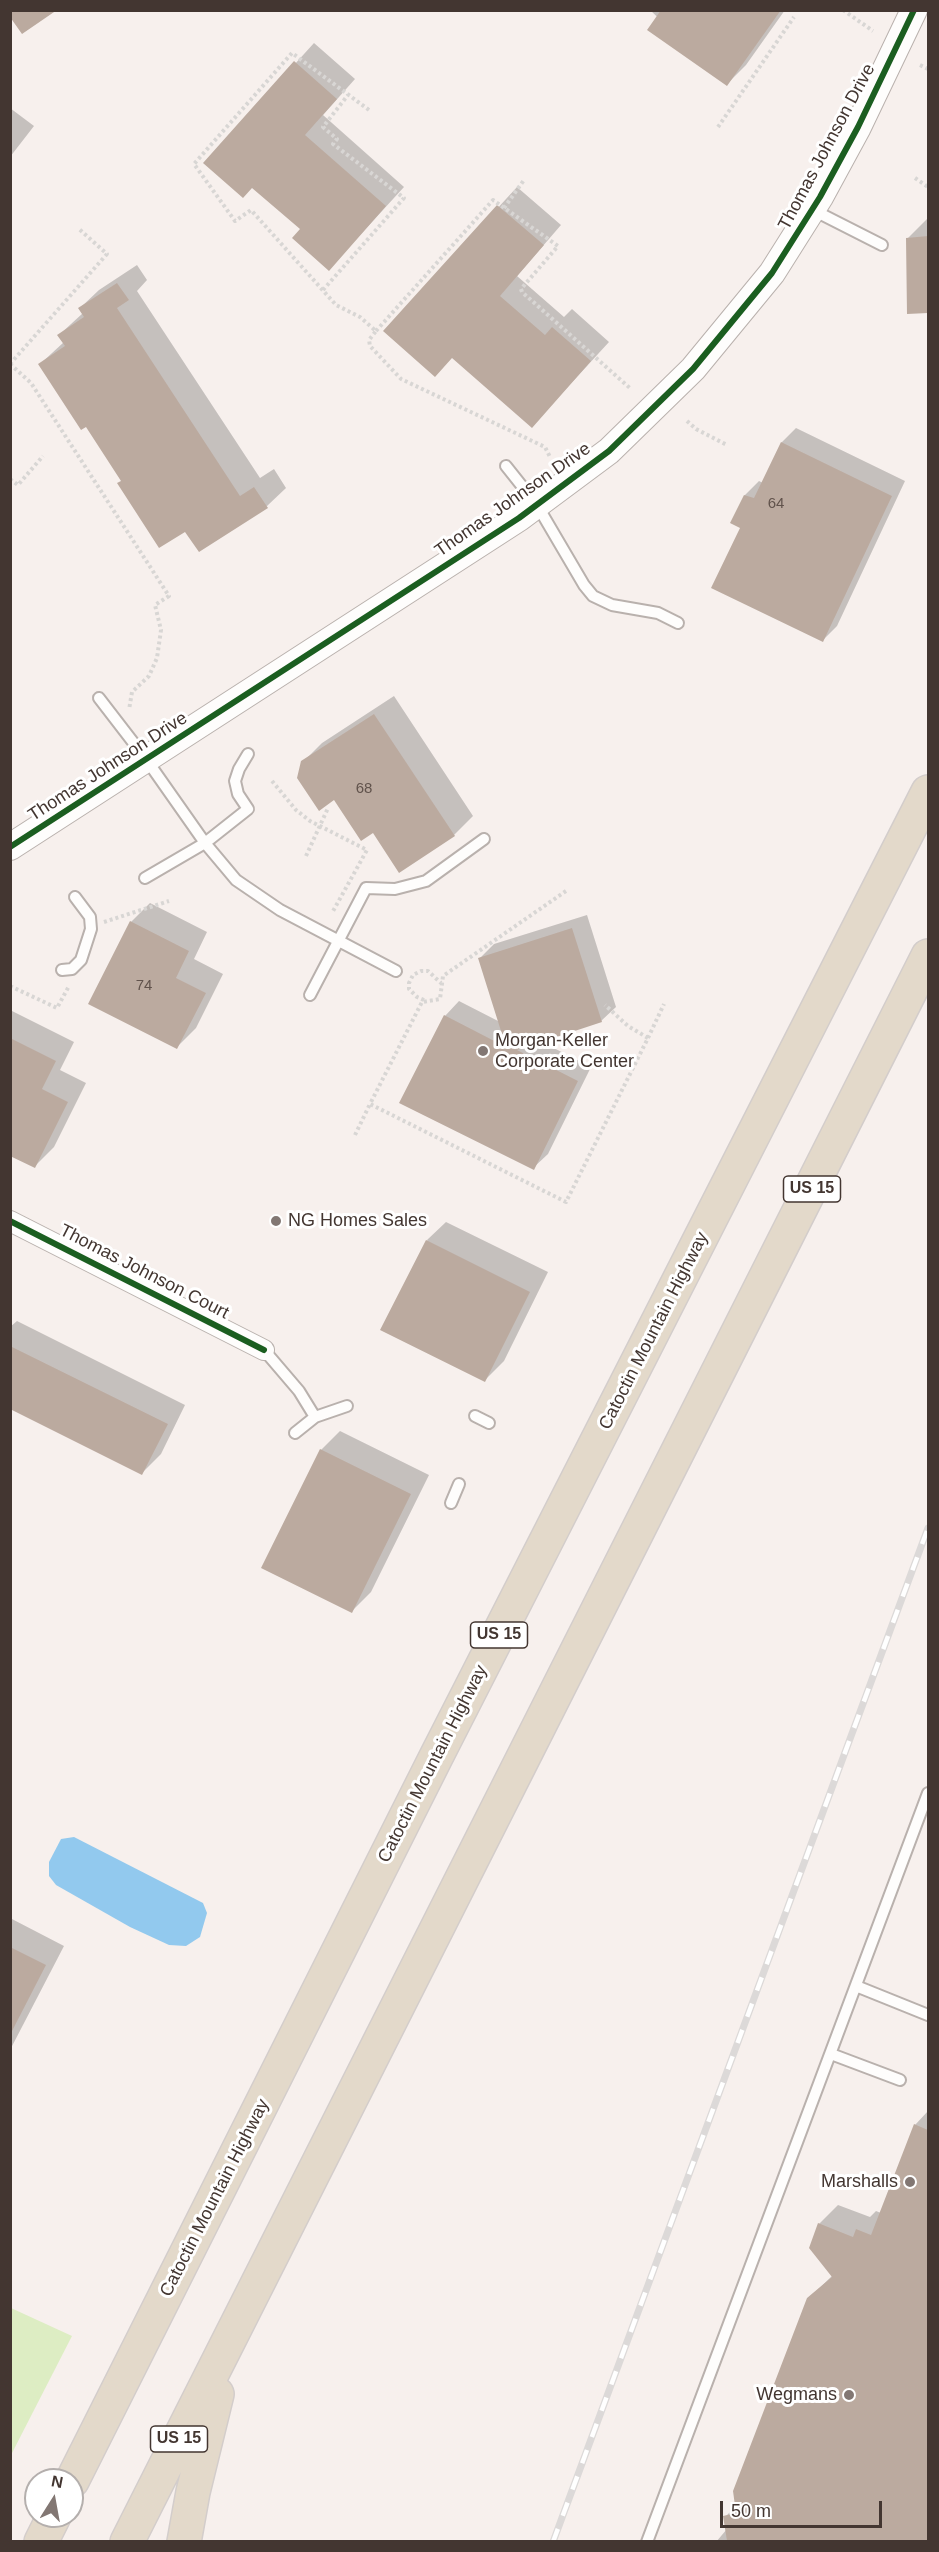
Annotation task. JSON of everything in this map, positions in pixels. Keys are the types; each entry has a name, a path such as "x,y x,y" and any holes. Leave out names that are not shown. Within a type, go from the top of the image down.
{"highway":[{"name":"Catoctin Mountain Highway","path":"79,2468 437,1755 928,792"},
{"name":"US 15","path":"127,2541 928,956"},
{"path":"184,2541 193,2492 231,2336"}],"street":[{"name":"Thomas Johnson Drive","path":"10,847 537,505 609,451 693,369 772,273 813,210 858,127 914,10"},
{"name":"Thomas Johnson Court","path":"10,1221 264,1350"}],"lane":[{"path":"813,210 882,245"},
{"path":"506,466 537,505 584,585 593,596 612,605 658,613 678,623"},
{"path":"99,698 146,759 205,843 236,879 280,910 396,971"},
{"path":"146,878 205,843 248,809 238,795 235,781 248,754"},
{"path":"310,995 366,888 395,890 426,881 484,839"},
{"path":"62,970 72,969 81,960 91,928 90,917 75,897"},
{"path":"264,1350 299,1391 315,1417"},
{"path":"295,1433 315,1417 347,1406"},
{"path":"475,1416 489,1423"},
{"path":"451,1503 459,1484"},
{"path":"647,2541 928,1793"},
{"path":"856,1986 928,2015"},
{"path":"831,2055 900,2080"}],"path":[{"path":"843,10 873,31"},
{"path":"718,127 794,17"},
{"path":"369,110 292,53 194,164 235,221 250,210 336,305 360,317 376,331"},
{"path":"920,65 928,69"},
{"path":"323,290 404,198 333,144 336,139 323,127 348,95"},
{"path":"915,177 928,186"},
{"path":"504,208 524,180"},
{"path":"550,457 544,447 400,379 370,346 369,340 376,331 493,200 558,246 521,289 522,292 631,389"},
{"path":"79,229 107,254 10,364 31,383 169,596 154,607 161,630 157,658 149,676 132,692 128,707 131,716"},
{"path":"687,421 696,429 727,445"},
{"path":"10,479 18,485 43,456"},
{"path":"272,781 296,810 320,827 367,850 332,913"},
{"path":"306,856 328,808"},
{"path":"355,1135 422,1002 440,999 443,976 566,891"},
{"path":"428,1001 417,997 409,989 409,983 414,975 421,971 428,971 441,983"},
{"path":"370,1104 566,1202 664,1004"},
{"path":"605,1005 628,1026 648,1038"}],"green space":[{"path":"11,2308 72,2336 11,2455"}],"water":[{"path":"74,1837 203,1903 207,1913 200,1937 186,1946 169,1945 130,1927 56,1885 49,1876 49,1862 61,1839"}],"building":[{"path":"10,10 57,10 22,34 10,17"},
{"path":"661,10 781,10 727,86 647,30"},
{"path":"294,61 337,99 305,135 386,206 329,271 292,238 300,229 252,188 243,198 203,163"},
{"path":"497,205 544,245 500,296 545,335 552,327 591,361 532,428 452,358 435,377 383,331"},
{"path":"928,236 928,313 907,314 906,238"},
{"path":"117,283 129,300 117,308 240,496 254,487 268,508 199,552 185,532 159,548 117,483 121,481 86,427 81,430 38,364 65,346 57,335 84,317 78,308"},
{"path":"781,442 892,496 823,642 711,588 740,528 730,523 744,495 754,498"},
{"path":"374,714 455,836 399,873 373,833 361,841 334,800 319,811 297,778 301,761"},
{"path":"130,921 189,951 176,978 206,993 177,1049 88,1004"},
{"name":"Morgan-Keller Corporate Center","path":"572,928 602,1022 517,1050 578,1081 534,1170 399,1103 444,1015 506,1047 478,958"},
{"path":"10,1038 56,1061 42,1089 68,1102 35,1168 10,1156"},
{"path":"426,1240 530,1292 485,1382 380,1330"},
{"path":"10,1346 168,1424 142,1475 10,1409"},
{"path":"320,1449 411,1494 352,1613 261,1568"},
{"path":"10,1947 46,1965 10,2035"},
{"name":"Wegmans","path":"914,2124 928,2130 928,2541 727,2541 723,2516 736,2513 733,2491 807,2298 832,2277 809,2248 818,2223 853,2237 856,2229 871,2235"}],"railway":[{"path":"553,2542 928,1528"}],"cycle path":[{"path":"10,847 519,518 609,451 693,369 772,273 820,197 858,127 914,10"},
{"path":"10,1221 264,1350"}],"place":[{"name":"Morgan-Keller Corporate Center","path":"483,1051"},
{"name":"NG Homes Sales","path":"276,1221"},
{"name":"Marshalls","path":"910,2182"},
{"name":"Wegmans","path":"849,2395"}]}
